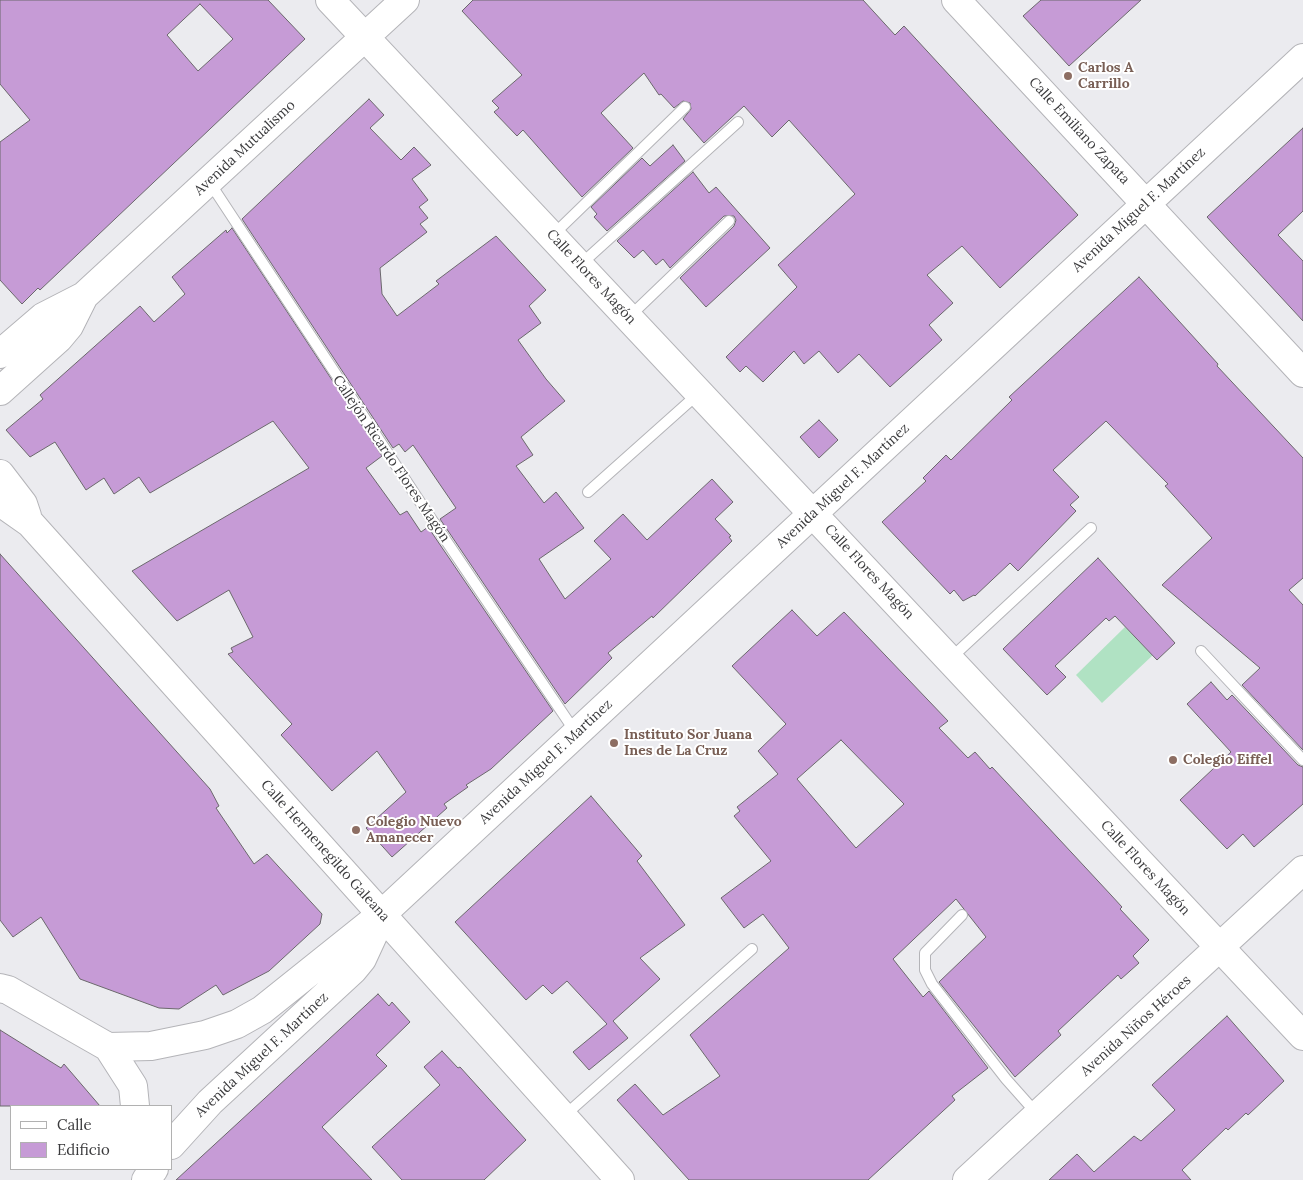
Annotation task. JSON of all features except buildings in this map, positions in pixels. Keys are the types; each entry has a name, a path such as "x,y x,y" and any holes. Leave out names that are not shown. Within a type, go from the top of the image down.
{"street":[{"name":"Calle Flores Magón","path":"330,0 1303,1036"},
{"name":"Avenida Mutualismo","path":"0,354 43,317 84,296 405,0"},
{"name":"Calle Emiliano Zapata","path":"956,0 1147,203 1303,373"},
{"name":"Avenida Miguel F. Martínez","path":"108,1047 150,1046 205,1035 237,1024 262,1010 382,914 1303,58"},
{"name":"Avenida Mutualismo","path":"0,391 70,326 84,296"},
{"name":"Calle Hermenegildo Galeana","path":"0,474 23,504 30,522"},
{"name":"Calle Hermenegildo Galeana","path":"0,502 30,522 620,1180"},
{"name":"Avenida Niños Héroes","path":"967,1180 1303,870"},
{"name":"Avenida Miguel F. Martínez","path":"172,1144 210,1102 353,970 362,959 382,914"},
{"path":"3,985 108,1047 133,1086 135,1105"}],"lane":[{"path":"552,236 685,107"},
{"path":"580,265 738,122"},
{"name":"Callejón Ricardo Flores Magón","path":"209,182 424,508 577,733"},
{"path":"629,317 729,221"},
{"path":"588,492 700,392"},
{"path":"950,659 1091,528"},
{"path":"1201,651 1303,760"},
{"path":"962,915 925,953 925,970 938,992 1006,1079 1038,1115"},
{"path":"564,1117 752,949"}],"green space":[{"path":"1125,627 1153,655 1102,703 1076,675"}],"place":[{"name":"Carlos A Carrillo","path":"1068,76"},
{"name":"Instituto Sor Juana Ines de La Cruz","path":"614,743"},
{"name":"Colegio Eiffel","path":"1173,760"},
{"name":"Colegio Nuevo Amanecer","path":"356,830"}]}
